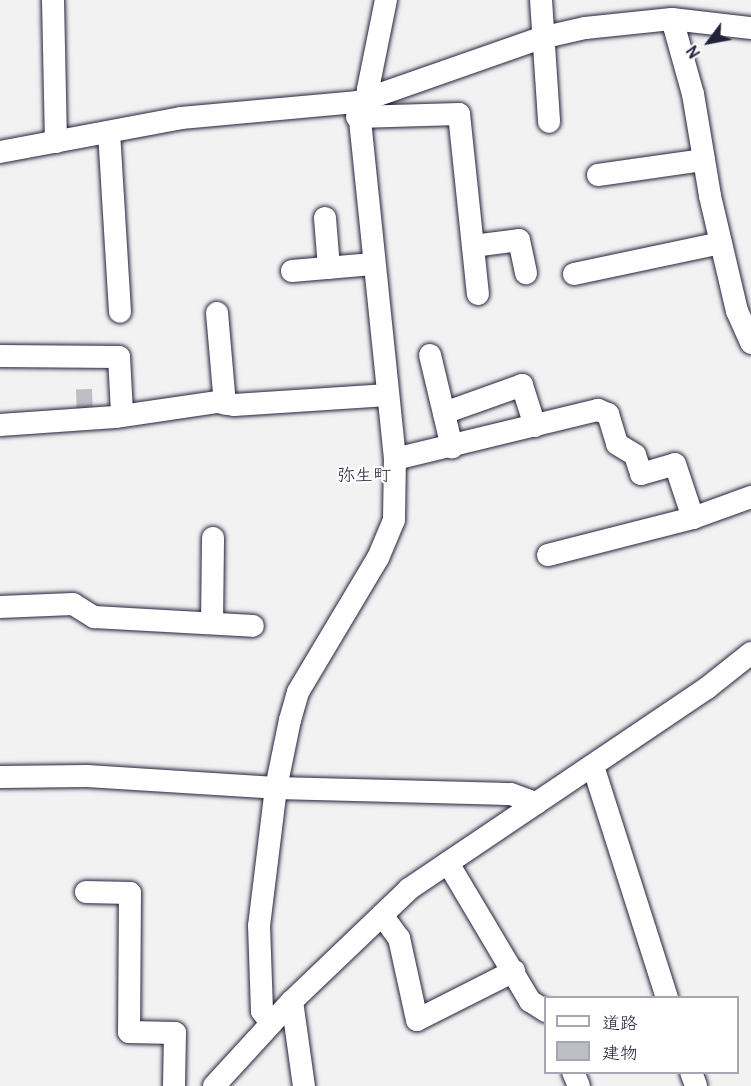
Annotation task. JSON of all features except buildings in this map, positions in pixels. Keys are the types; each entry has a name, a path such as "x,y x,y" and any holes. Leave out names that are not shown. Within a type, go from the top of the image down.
{"street":[{"path":"53,0 56,142"},
{"path":"271,1023 262,1011 259,926 276,788 297,692 378,558 394,520 395,459 373,264 361,106 368,89 386,0"},
{"path":"541,0 541,38 549,122"},
{"path":"361,106 541,38 672,19 695,10 751,28"},
{"path":"672,19 693,94 704,160 737,310 751,343"},
{"path":"0,152 234,112 361,106 459,114 478,294"},
{"path":"109,132 120,312"},
{"path":"598,175 704,160"},
{"path":"325,218 329,268"},
{"path":"473,246 519,240 526,273"},
{"path":"574,274 721,243"},
{"path":"292,271 373,264"},
{"path":"217,313 225,404"},
{"path":"430,355 452,447"},
{"path":"0,356 118,357 122,413"},
{"path":"444,413 522,385 535,426"},
{"path":"0,425 225,404 387,395"},
{"path":"395,459 598,410 608,414 617,444 635,455 641,474 675,464 693,518"},
{"path":"549,555 693,518 751,498"},
{"path":"212,623 213,538"},
{"path":"0,607 73,604 94,617 253,626"},
{"path":"214,1086 292,1001 410,889 593,766 751,653"},
{"path":"593,766 666,996"},
{"path":"0,777 87,776 276,788 511,794 536,803"},
{"path":"448,863 530,1001 544,1010"},
{"path":"86,892 130,893 129,1032 175,1033 174,1086"},
{"path":"382,915 399,938 417,1020 514,971"},
{"path":"292,1001 304,1086"}],"district":[{"name":"弥生町","path":"364,476"}]}
